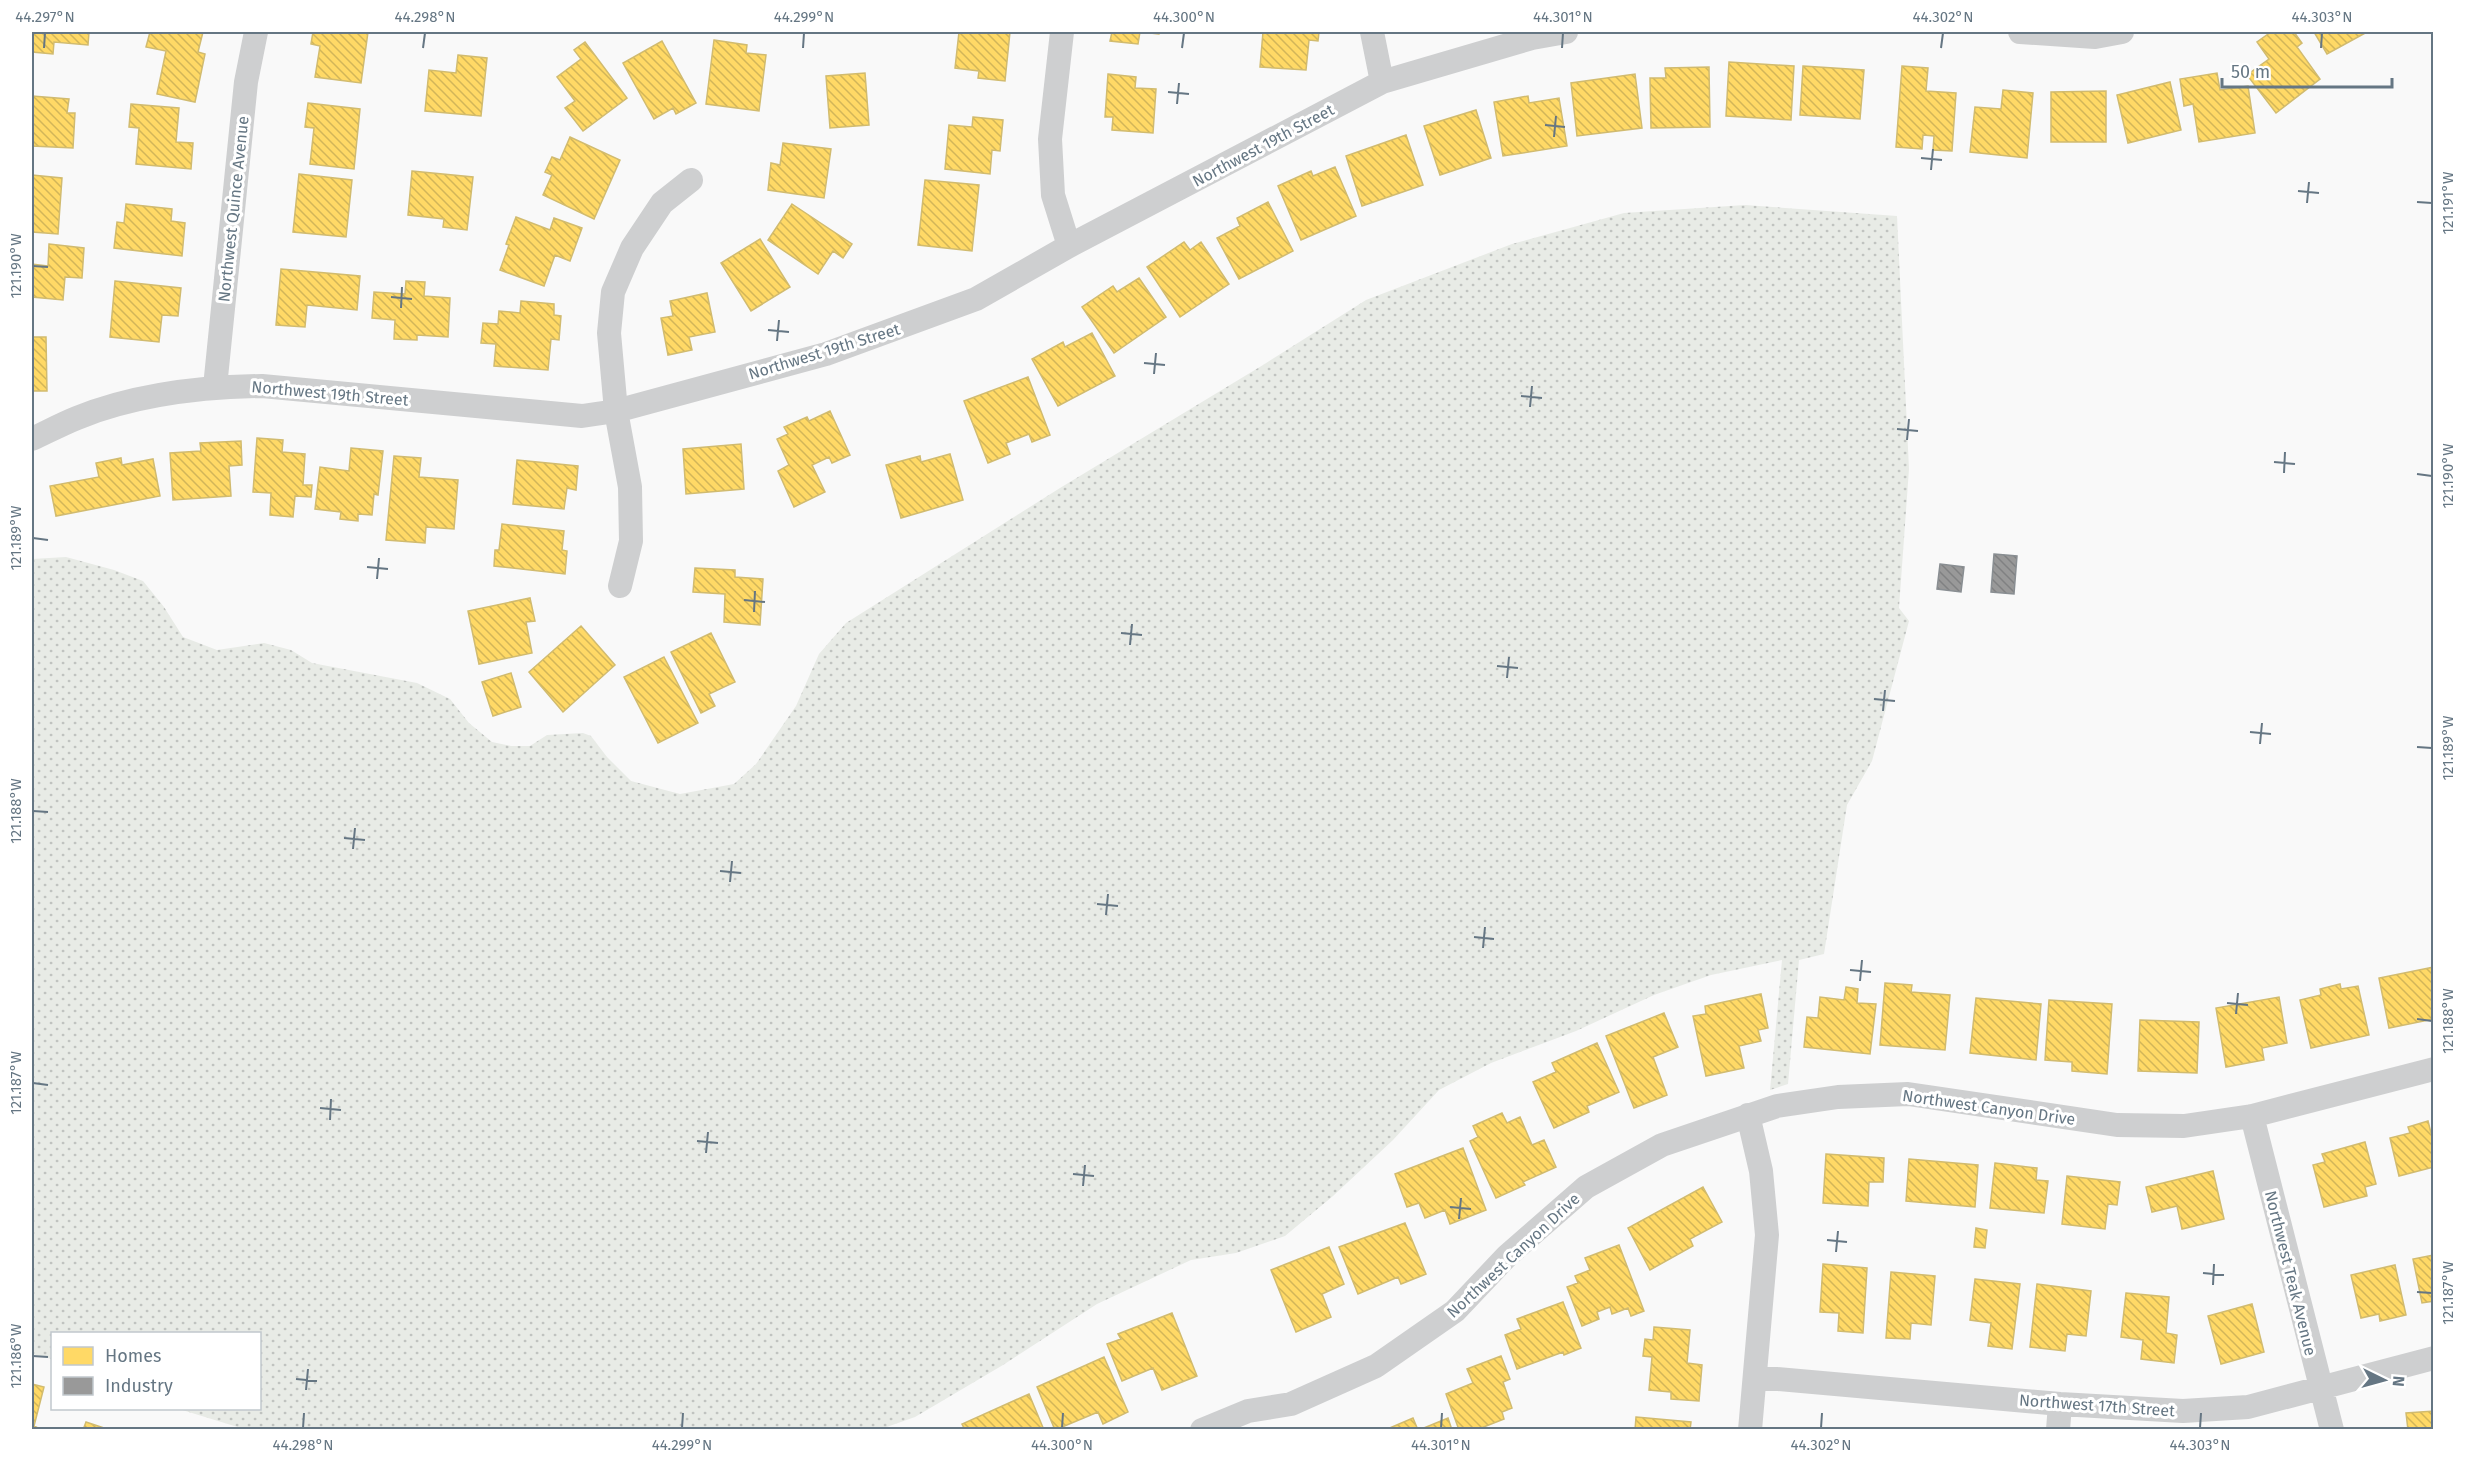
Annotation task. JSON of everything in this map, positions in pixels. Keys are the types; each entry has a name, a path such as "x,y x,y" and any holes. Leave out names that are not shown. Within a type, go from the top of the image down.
{"street":[{"name":"Northwest Quince Avenue","path":"214,387 246,82 256,32"},
{"path":"1062,32 1050,139 1053,195 1069,246"},
{"path":"1372,32 1382,82"},
{"name":"Northwest 19th Street","path":"32,439 79,417 147,398 214,387 262,386 582,416 615,411 826,354 903,328 976,299 1069,246 1382,82 1532,38 1566,32"},
{"path":"2020,32 2095,37 2122,32"},
{"path":"620,586 631,541 630,498 615,411 609,333 613,292 632,248 662,203 691,180"},
{"name":"Northwest Canyon Drive","path":"1202,1430 1248,1411 1291,1404 1376,1366 1455,1311 1507,1256 1586,1187 1662,1145 1777,1106 1838,1097 1908,1094 2117,1125 2184,1126 2252,1116 2433,1069"},
{"path":"1748,1115 1761,1171 1767,1234 1750,1430"},
{"name":"Northwest Teak Avenue","path":"2252,1116 2331,1430"},
{"name":"Northwest 17th Street","path":"1755,1377 2060,1404 2183,1411 2248,1407 2433,1358"},
{"path":"2058,1430 2060,1404"}],"shaded area":[{"path":"1745,205 1897,216 1909,469 1899,608 1909,621 1872,761 1847,805 1824,954 1799,960 1788,1084 1770,1090 1782,960 1711,975 1654,995 1576,1031 1491,1063 1439,1090 1393,1140 1333,1196 1285,1236 1236,1253 1191,1260 1097,1304 1003,1365 915,1417 881,1429 244,1429 182,1410 261,1410 261,1332 51,1332 51,1359 32,1354 32,559 66,557 114,570 143,581 164,607 183,637 217,650 264,643 291,650 312,663 417,683 450,699 469,723 492,742 511,746 530,746 547,735 583,733 591,736 607,757 631,781 680,794 734,784 756,764 796,706 819,654 846,623 1366,300 1512,244 1624,213"}],"building: Homes":[{"path":"32,32 89,32 88,45 54,42 53,54 32,52"},
{"path":"150,32 203,32 198,52 205,54 195,102 157,94 166,51 146,47"},
{"path":"313,32 368,32 361,83 315,77 320,46 311,44"},
{"path":"959,32 1010,32 1005,81 978,78 979,71 955,68"},
{"path":"1112,32 1140,32 1138,44 1110,41"},
{"path":"1263,32 1319,32 1318,41 1309,40 1306,70 1260,67"},
{"path":"2271,32 2294,32 2302,43 2297,47 2320,79 2276,113 2247,75 2269,59 2257,42"},
{"path":"2314,32 2367,32 2327,54"},
{"path":"714,40 747,45 746,53 766,55 759,111 706,104"},
{"path":"662,41 696,103 676,114 673,108 654,119 623,63"},
{"path":"585,42 627,98 583,131 565,108 575,101 557,77 581,59 574,50"},
{"path":"458,55 487,58 481,116 425,111 429,70 456,73"},
{"path":"1729,62 1794,66 1791,120 1726,116"},
{"path":"1803,66 1864,70 1860,119 1800,115"},
{"path":"1902,66 1928,68 1926,91 1956,93 1952,151 1933,150 1934,136 1923,135 1922,149 1896,147"},
{"path":"1709,67 1710,127 1651,128 1650,78 1666,78 1665,68"},
{"path":"865,73 869,125 830,128 826,76"},
{"path":"2217,73 2220,90 2248,86 2255,133 2199,142 2193,104 2184,106 2180,79"},
{"path":"1108,74 1136,77 1135,88 1156,89 1153,133 1112,130 1113,117 1105,117"},
{"path":"1635,74 1642,128 1577,136 1571,83"},
{"path":"2170,82 2181,130 2128,143 2117,95"},
{"path":"2003,90 2033,93 2027,158 1970,152 1975,107 2001,109"},
{"path":"2106,91 2106,142 2051,142 2051,92"},
{"path":"32,96 69,99 67,113 75,113 73,148 32,146"},
{"path":"1528,96 1529,103 1559,98 1567,146 1503,156 1494,102"},
{"path":"308,103 360,109 354,169 310,164 314,128 305,127"},
{"path":"131,104 179,108 176,142 193,143 191,169 136,164 139,128 129,127"},
{"path":"1476,110 1491,158 1440,175 1424,126"},
{"path":"973,117 1003,120 1000,151 992,150 990,174 945,169 949,125 972,127"},
{"path":"1406,135 1423,185 1362,206 1346,156"},
{"path":"570,137 620,160 594,219 543,195 552,175 545,172 552,157 560,160"},
{"path":"783,143 831,149 824,198 768,190 771,163 780,165"},
{"path":"1335,167 1356,216 1301,240 1278,186 1311,171 1313,176"},
{"path":"412,171 473,177 467,230 443,227 444,219 408,215"},
{"path":"299,174 352,180 346,237 293,232"},
{"path":"32,175 62,178 58,234 32,232"},
{"path":"925,180 979,185 972,251 918,245"},
{"path":"1268,202 1293,251 1239,279 1217,238 1240,226 1237,218"},
{"path":"126,204 172,209 171,221 185,223 182,256 114,248 117,222 124,223"},
{"path":"792,204 852,244 843,258 833,251 818,274 768,240"},
{"path":"516,217 550,230 554,218 582,228 570,261 555,255 544,286 500,270"},
{"path":"760,239 790,287 751,311 721,263"},
{"path":"1184,242 1190,250 1201,242 1229,284 1180,317 1147,267"},
{"path":"49,244 84,248 82,278 65,277 63,300 32,297 32,264 48,266"},
{"path":"281,269 360,276 357,310 307,305 305,327 276,325"},
{"path":"1139,278 1166,317 1114,353 1082,307 1113,286 1117,292"},
{"path":"115,281 181,288 178,316 162,315 159,342 110,337"},
{"path":"406,281 425,282 424,296 450,298 448,337 417,335 417,340 394,339 395,320 372,318 374,292 405,294"},
{"path":"707,293 715,332 689,337 692,350 668,355 661,318 673,316 670,301"},
{"path":"521,301 554,304 554,315 561,316 559,340 551,339 548,370 494,366 496,344 481,343 483,323 498,324 499,311 520,313"},
{"path":"1092,333 1115,376 1058,406 1032,359 1063,342 1065,347"},
{"path":"32,337 46,337 47,391 32,391"},
{"path":"1028,377 1050,435 1032,442 1029,434 1006,443 1010,454 988,463 964,401"},
{"path":"830,411 850,455 832,463 829,457 812,465 825,492 794,507 778,471 789,465 777,439 788,434 784,427 807,417 809,421"},
{"path":"257,438 283,440 282,452 305,454 303,485 312,485 311,497 295,496 293,517 270,515 271,493 253,492"},
{"path":"241,441 242,465 229,466 231,496 173,500 170,453 201,451 200,443"},
{"path":"741,444 744,489 686,494 683,449"},
{"path":"351,448 383,451 378,495 374,494 372,515 358,514 358,521 340,519 341,512 315,509 320,467 349,471"},
{"path":"950,454 963,500 901,518 886,465 920,456 921,462"},
{"path":"394,456 421,458 419,477 458,480 454,529 426,527 425,543 386,540"},
{"path":"121,458 122,465 153,459 160,496 56,516 50,486 99,477 96,463"},
{"path":"517,460 578,466 576,490 567,488 564,509 513,504"},
{"path":"502,524 564,531 562,550 567,551 565,574 494,566 495,550 499,550"},
{"path":"695,568 735,570 735,577 763,579 760,625 724,622 725,594 693,592"},
{"path":"530,598 535,621 526,622 532,653 479,664 468,611"},
{"path":"581,626 615,665 563,712 529,672"},
{"path":"711,633 735,682 709,694 715,706 701,713 671,652"},
{"path":"664,657 698,723 658,743 624,677"},
{"path":"511,673 521,707 493,716 482,682"},
{"path":"2434,967 2434,1019 2389,1028 2379,978"},
{"path":"1885,983 1912,985 1911,992 1950,995 1945,1050 1880,1045"},
{"path":"2340,984 2341,989 2358,986 2369,1035 2311,1048 2300,1000 2321,995 2320,989"},
{"path":"1846,987 1858,989 1857,1003 1876,1004 1870,1054 1804,1047 1807,1017 1818,1018 1820,997 1844,1000"},
{"path":"1761,994 1768,1028 1758,1030 1761,1041 1739,1046 1744,1068 1706,1076 1693,1016 1706,1014 1705,1006"},
{"path":"2279,997 2287,1043 2262,1048 2264,1060 2226,1067 2216,1008"},
{"path":"1976,998 2041,1004 2036,1060 1970,1053"},
{"path":"2049,1000 2112,1004 2107,1074 2072,1071 2072,1062 2045,1060"},
{"path":"1664,1013 1678,1047 1653,1057 1667,1095 1634,1108 1606,1036"},
{"path":"2140,1020 2199,1022 2197,1073 2138,1071"},
{"path":"1597,1043 1619,1092 1587,1106 1589,1112 1554,1128 1533,1082 1556,1072 1552,1063"},
{"path":"1502,1113 1507,1123 1520,1117 1532,1145 1544,1140 1556,1167 1523,1182 1525,1185 1496,1198 1470,1141 1478,1137 1473,1126"},
{"path":"2428,1121 2431,1133 2434,1133 2434,1167 2399,1176 2390,1138 2410,1133 2408,1127"},
{"path":"2365,1142 2376,1184 2365,1187 2367,1196 2324,1207 2313,1165 2325,1162 2322,1154"},
{"path":"1463,1148 1486,1210 1450,1224 1445,1210 1425,1218 1419,1203 1407,1207 1395,1174"},
{"path":"1826,1154 1884,1158 1883,1182 1869,1182 1868,1206 1823,1203"},
{"path":"1909,1159 1978,1165 1975,1207 1906,1201"},
{"path":"1995,1163 2037,1168 2036,1180 2048,1181 2044,1213 1990,1208"},
{"path":"2213,1171 2224,1219 2182,1229 2177,1206 2152,1212 2146,1187"},
{"path":"2067,1176 2120,1182 2117,1205 2108,1204 2105,1229 2062,1224"},
{"path":"1703,1187 1722,1222 1690,1239 1693,1246 1650,1270 1628,1228"},
{"path":"1405,1223 1426,1274 1401,1284 1398,1277 1358,1294 1339,1247"},
{"path":"1976,1228 1987,1230 1985,1248 1974,1247"},
{"path":"1619,1245 1644,1311 1631,1316 1628,1308 1612,1314 1610,1307 1597,1312 1599,1319 1582,1326 1567,1287 1578,1283 1575,1276 1590,1270 1585,1258"},
{"path":"1329,1247 1344,1284 1322,1294 1331,1317 1296,1332 1271,1270"},
{"path":"2434,1255 2434,1301 2422,1303 2413,1259"},
{"path":"1823,1264 1867,1268 1863,1333 1838,1331 1839,1313 1820,1312"},
{"path":"2395,1265 2406,1315 2380,1321 2379,1314 2361,1318 2351,1275"},
{"path":"1891,1272 1935,1276 1931,1325 1911,1323 1910,1339 1886,1338"},
{"path":"1975,1279 2020,1284 2012,1349 1988,1346 1991,1323 1970,1320"},
{"path":"2037,1284 2091,1291 2086,1336 2067,1334 2065,1351 2030,1347"},
{"path":"2126,1293 2169,1297 2166,1333 2177,1335 2174,1363 2141,1359 2143,1340 2121,1337"},
{"path":"1563,1302 1581,1348 1564,1355 1563,1352 1517,1369 1505,1335 1521,1329 1517,1319"},
{"path":"2252,1304 2264,1352 2221,1364 2208,1316"},
{"path":"1172,1313 1197,1376 1162,1390 1153,1368 1122,1381 1107,1344 1121,1339 1118,1334"},
{"path":"1654,1327 1690,1330 1687,1363 1702,1365 1699,1401 1671,1399 1671,1392 1649,1390 1652,1357 1643,1356 1645,1339 1653,1340"},
{"path":"1501,1356 1510,1379 1503,1382 1512,1408 1502,1412 1504,1419 1476,1430 1459,1430 1446,1394 1473,1383 1467,1369"},
{"path":"1104,1357 1128,1412 1103,1424 1098,1412 1055,1430 1037,1387"},
{"path":"32,1384 44,1387 34,1426 42,1430 32,1430"},
{"path":"1029,1394 1044,1430 965,1430 962,1424"},
{"path":"2434,1411 2434,1430 2408,1430 2406,1413"},
{"path":"1636,1417 1691,1422 1690,1430 1635,1430"},
{"path":"1413,1418 1418,1430 1385,1430"},
{"path":"1448,1418 1452,1430 1419,1430"},
{"path":"86,1422 110,1430 83,1430"}],"building: Industry":[{"path":"1994,554 2017,556 2014,594 1991,592"},
{"path":"1940,564 1964,567 1961,592 1937,589"}]}
